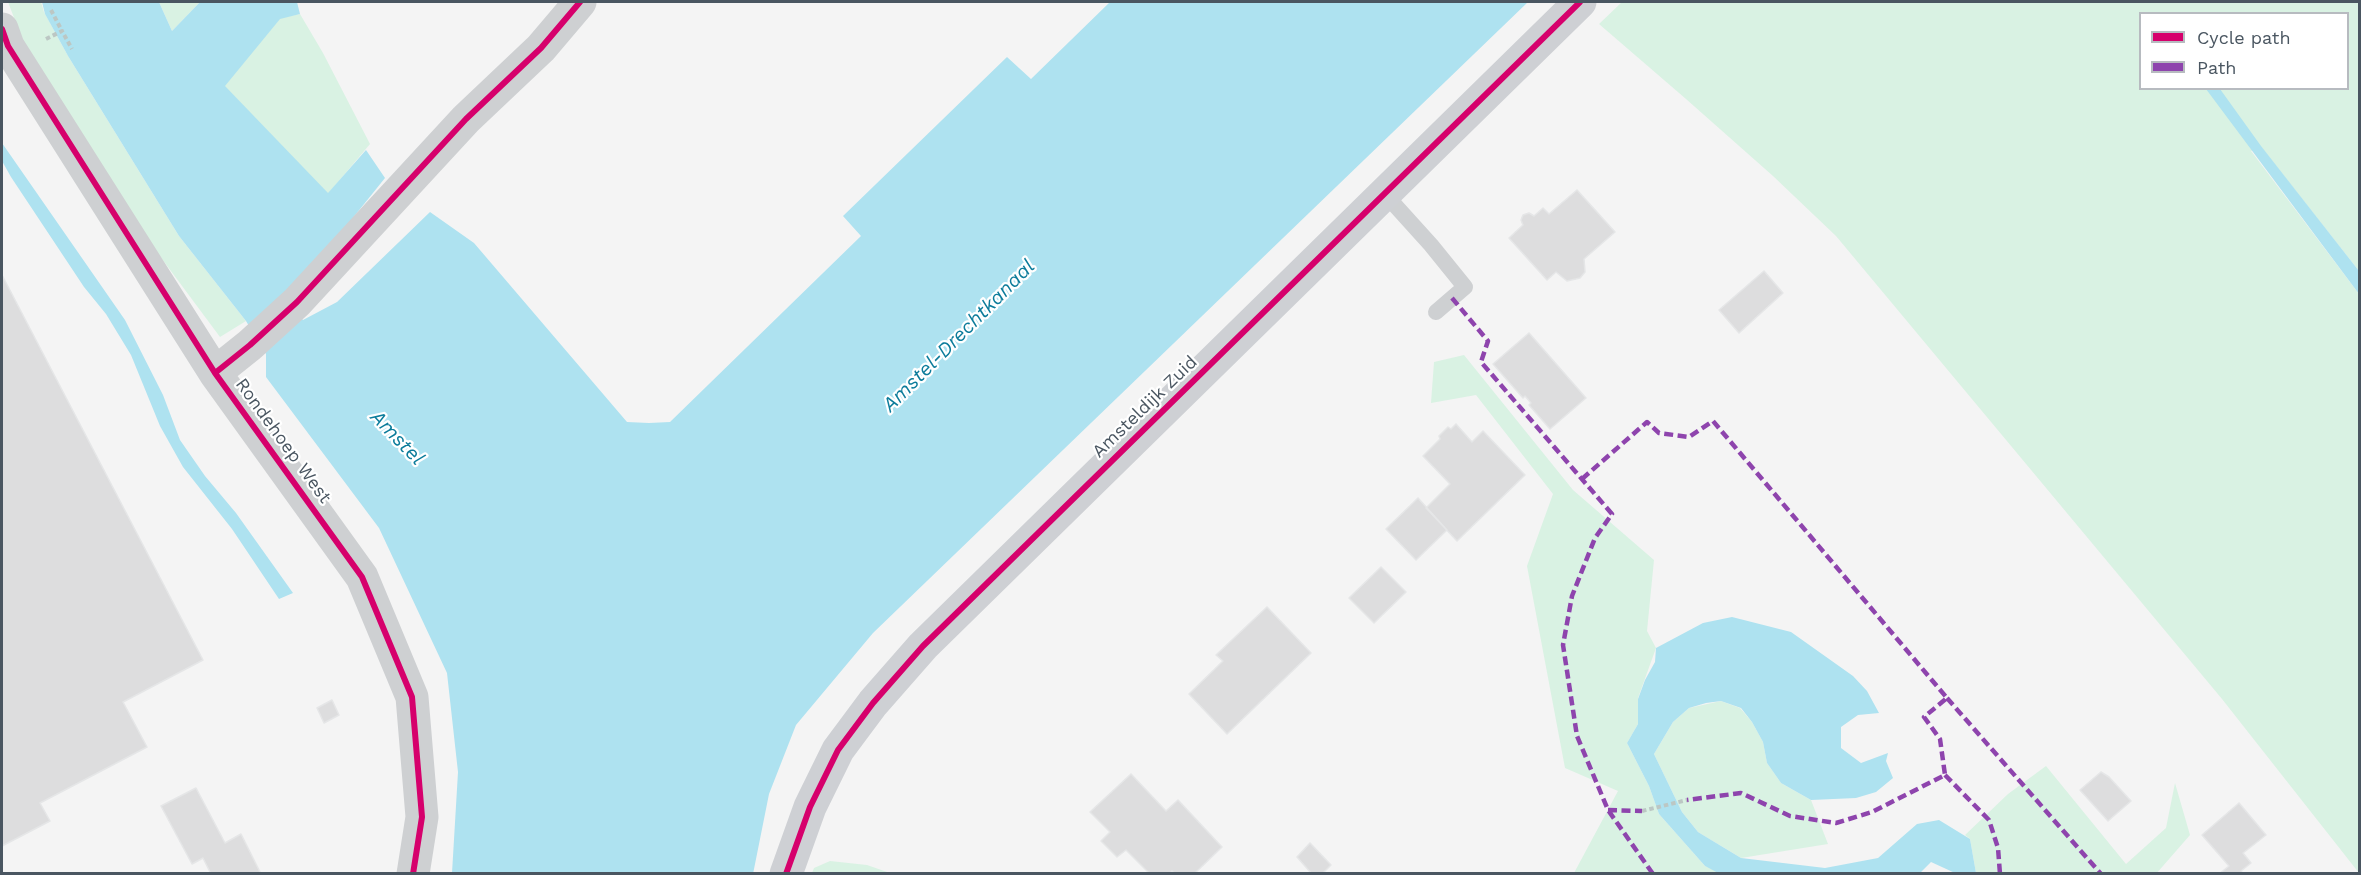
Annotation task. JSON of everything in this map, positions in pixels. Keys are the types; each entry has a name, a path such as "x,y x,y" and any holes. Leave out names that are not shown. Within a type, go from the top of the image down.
{"street":[{"path":"215,373 297,302 466,119 541,48 580,2"},
{"name":"Amsteldijk Zuid","path":"786,873 810,807 838,750 873,703 909,663 1580,2"},
{"name":"Rondehoep West","path":"2,29 8,46 215,373 362,577 412,697 423,818 413,873"}],"lane":[{"path":"1384,193 1431,244 1465,287 1436,312"}],"path":[{"path":"51,10 72,49"},
{"path":"45,39 62,31"},
{"path":"1642,811 1687,800"}],"green space":[{"path":"8,2 41,2 68,56 179,236 246,321 220,337 107,185 26,49"},
{"path":"159,2 200,2 172,31"},
{"path":"1622,2 2359,2 2359,271 2261,147 2251,151 2359,294 2359,873 2222,699 1836,236 1773,176 1599,24"},
{"path":"300,14 370,144 328,194 224,86 280,18"},
{"path":"1464,355 1573,490 1654,560 1647,631 1656,648 1638,698 1638,724 1627,743 1649,786 1659,814 1705,866 1720,873 1574,873 1618,791 1565,768 1527,566 1553,494 1476,395 1431,403 1434,362"},
{"path":"1721,701 1740,708 1752,722 1763,742 1767,763 1781,783 1811,800 1828,844 1741,858 1698,832 1682,812 1654,754 1673,722 1689,708"},
{"path":"2046,766 2126,864 2166,828 2175,783 2190,835 2156,874 1976,873 1970,839 1965,835 2008,794"},
{"path":"830,861 867,865 890,873 812,873 814,868"}],"water":[{"path":"42,2 159,2 172,31 200,2 297,2 300,14 280,19 225,86 328,193 366,150 385,178 283,297 303,320 337,302 430,212 474,243 627,422 649,423 670,422 861,236 843,216 1007,57 1031,79 1110,2 1528,2 873,633 796,725 769,794 753,874 452,873 458,772 447,673 379,528 266,377 266,354 246,321 179,236 68,56 45,14"},
{"path":"2207,90 2221,90 2261,146 2359,271 2359,294"},
{"path":"2,143 125,320 163,395 180,440 293,593 279,599 232,529 183,467 160,426 131,355 106,314 84,287 11,177 2,161"},
{"path":"1732,617 1791,632 1853,676 1867,691 1879,713 1858,715 1841,727 1841,748 1861,763 1888,753 1886,761 1893,778 1876,792 1856,798 1811,800 1781,783 1767,763 1763,742 1741,708 1721,701 1706,703 1689,708 1673,722 1654,754 1682,812 1698,832 1741,858 1825,868 1878,858 1917,824 1939,820 1970,839 1976,873 1955,873 1931,862 1919,874 1720,874 1705,866 1659,814 1649,786 1627,743 1638,724 1638,699 1655,662 1656,648 1703,623"}],"building":[{"path":"1577,190 1615,232 1584,259 1585,272 1580,278 1567,281 1556,272 1547,280 1509,238 1523,225 1521,220 1523,215 1529,213 1534,216 1543,208 1549,214"},
{"path":"1764,271 1783,293 1739,333 1719,310"},
{"path":"2,275 203,660 123,702 147,747 40,803 50,821 2,846"},
{"path":"1529,333 1586,398 1550,429 1529,405 1531,403 1525,396 1523,398 1493,364"},
{"path":"1456,424 1472,442 1483,431 1525,475 1457,541 1426,508 1450,484 1423,456 1448,427 1451,429"},
{"path":"1418,498 1447,530 1416,560 1386,529"},
{"path":"1381,567 1406,592 1374,623 1349,598"},
{"path":"1267,607 1311,653 1227,734 1189,694 1223,661 1216,655"},
{"path":"332,700 339,715 324,723 317,708"},
{"path":"2101,772 2109,777 2131,801 2108,821 2080,790"},
{"path":"1131,774 1166,811 1178,800 1222,847 1194,874 1175,874 1172,871 1169,874 1150,874 1126,850 1117,857 1101,841 1110,832 1090,812"},
{"path":"196,788 225,843 241,834 261,874 211,874 203,858 192,864 161,806"},
{"path":"2239,803 2266,835 2243,853 2251,863 2241,871 2243,874 2219,874 2229,866 2202,835"},
{"path":"1310,843 1331,865 1322,874 1312,874 1297,857"}],"marked path":[{"path":"1452,298 1488,341 1481,362 1612,514 1595,538 1572,596 1563,645 1577,736 1608,810 1653,874"},
{"path":"1582,479 1647,422 1659,433 1689,437 1713,421 1947,698 1924,717 1940,739 1945,775 1872,812 1836,823 1790,816 1741,793 1687,800"},
{"path":"1947,698 2101,874"},
{"path":"1945,775 1989,820 1998,848 2000,874"},
{"path":"1608,810 1642,811"}],"cycle path":[{"path":"215,373 297,302 466,119 541,48 580,2"},
{"path":"786,874 810,807 838,750 873,703 923,646 1580,2"},
{"path":"2,29 8,46 215,373 362,577 412,697 422,817 413,874"}],"water label":[{"name":"Amstel-Drechtkanaal","path":"959,336"},
{"name":"Amstel","path":"397,438"}]}
